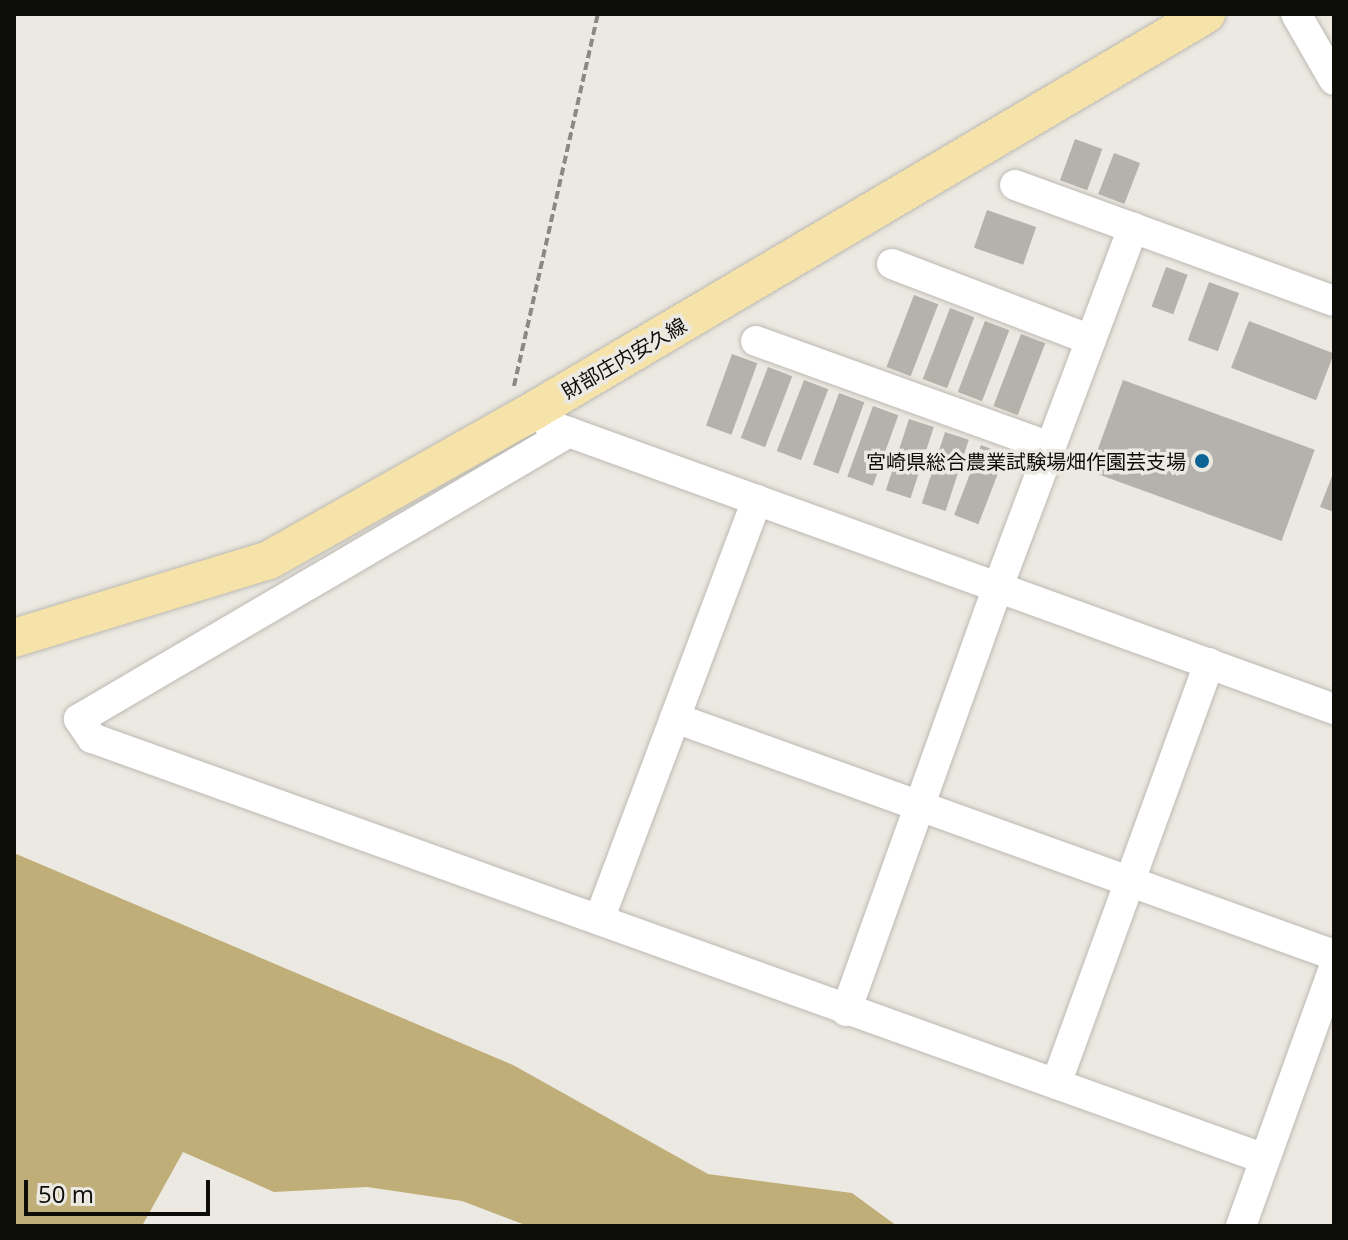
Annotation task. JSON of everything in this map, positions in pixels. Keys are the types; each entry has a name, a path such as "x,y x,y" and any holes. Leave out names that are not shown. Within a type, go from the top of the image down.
{"main road":[{"name":"財部庄内安久線","path":"14,638 269,560 515,422 1206,14"}],"street":[{"path":"1296,14 1334,80"},
{"path":"1015,185 1334,301"},
{"path":"846,1011 998,587 1133,227"},
{"path":"892,264 1091,340"},
{"path":"756,341 1051,447"},
{"path":"515,422 569,432 1334,709"},
{"path":"569,432 79,719 92,738 1265,1159"},
{"path":"599,920 757,500"},
{"path":"1056,1084 1209,663"},
{"path":"675,718 1334,955"},
{"path":"1241,1226 1334,968"}],"path":[{"path":"515,422 598,14"}],"shaded area":[{"path":"14,853 513,1065 708,1174 852,1193 897,1226 528,1226 462,1201 367,1187 274,1192 183,1152 142,1226 14,1226"}],"building":[{"path":"1075,139 1102,149 1087,190 1060,180"},
{"path":"1114,153 1140,163 1124,204 1098,194"},
{"path":"987,210 1036,227 1023,265 974,248"},
{"path":"1166,267 1188,275 1173,314 1152,306"},
{"path":"1209,282 1239,293 1218,351 1188,340"},
{"path":"914,295 938,304 911,376 886,367"},
{"path":"950,308 974,317 947,388 923,379"},
{"path":"985,321 1009,330 982,401 958,392"},
{"path":"1249,321 1334,354 1316,400 1231,368"},
{"path":"1021,334 1045,343 1018,415 993,406"},
{"path":"732,354 757,363 731,435 706,425"},
{"path":"768,367 792,376 765,447 741,438"},
{"path":"804,380 828,389 801,460 777,451"},
{"name":"宮崎県総合農業試験場畑作園芸支場","path":"1123,380 1315,450 1282,541 1090,471"},
{"path":"839,393 864,402 838,474 813,464"},
{"path":"873,406 898,415 873,486 847,476"},
{"path":"909,419 934,427 911,498 886,490"},
{"path":"945,432 969,440 946,511 922,503"},
{"path":"981,445 1005,454 978,524 954,515"},
{"path":"1334,471 1334,512 1320,507"}],"place":[{"name":"宮崎県総合農業試験場畑作園芸支場","path":"1202,461"}]}
